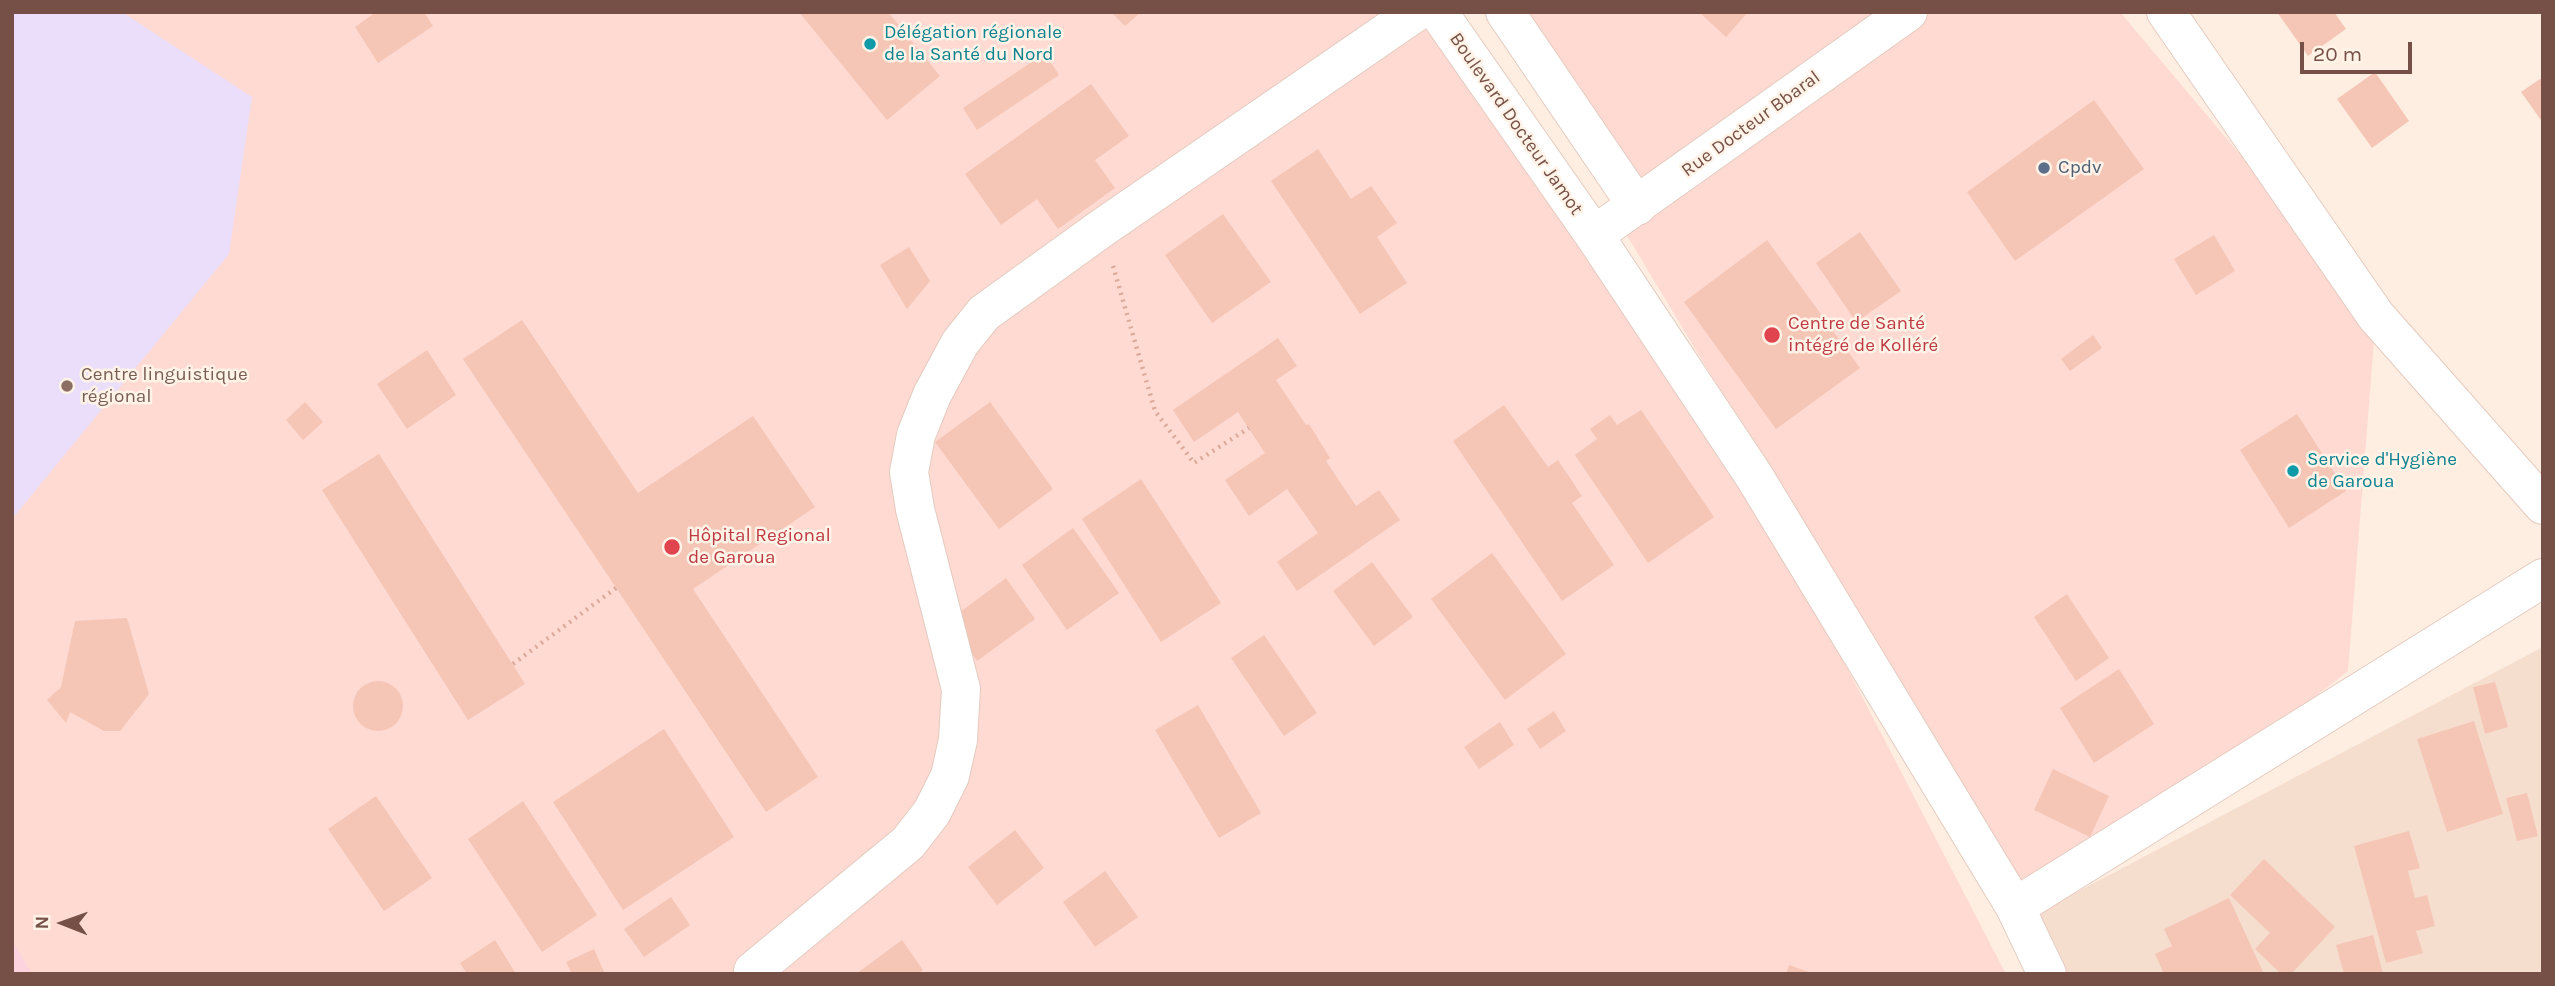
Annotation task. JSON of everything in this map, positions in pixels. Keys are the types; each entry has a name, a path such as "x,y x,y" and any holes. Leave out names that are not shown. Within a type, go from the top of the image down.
{"street":[{"path":"753,971 908,843 932,812 950,776 958,740 961,689 915,509 909,472 916,435 932,395 960,343 985,313 1102,228 1416,12"},
{"name":"Boulevard Docteur Jamot","path":"1438,12 1594,235 1755,476 2015,907 2047,974"},
{"path":"1505,12 1637,206"},
{"name":"Rue Docteur Bbaral","path":"1594,235 1908,12"},
{"path":"2166,12 2376,316 2543,506"},
{"path":"2015,907 2543,578"}],"path":[{"path":"1102,228 1155,411 1194,463 1249,428"},
{"path":"513,664 615,587"}],"shaded area":[{"path":"12,12 1421,12 1505,131 1814,604 2006,974 12,974"},
{"name":"Centre linguistique régional","path":"12,12 122,12 252,97 229,254 12,519"},
{"path":"1523,12 2120,12 2376,316 2348,671 2035,914 1617,219 1652,196"},
{"path":"2543,647 2543,974 2035,974 2035,914"},
{"path":"12,940 32,974 12,974"}],"building":[{"path":"376,12 424,12 433,26 378,63 355,27"},
{"name":"Délégation régionale de la Santé du Nord","path":"799,12 888,12 940,76 887,120"},
{"path":"1111,12 1141,12 1125,26"},
{"path":"1699,12 1748,12 1726,37"},
{"path":"2277,12 2334,12 2346,29 2308,56"},
{"path":"1045,53 1059,75 977,130 963,108"},
{"path":"2375,72 2409,121 2372,148 2337,99"},
{"path":"2543,77 2543,123 2521,92"},
{"path":"1091,84 1129,136 1095,160 1115,188 1058,229 1037,199 1001,225 965,174"},
{"path":"2094,100 2144,169 2015,261 1967,192"},
{"path":"1318,149 1351,199 1371,186 1397,223 1377,237 1407,283 1360,314 1271,181"},
{"path":"1223,214 1271,282 1212,323 1165,255"},
{"path":"1860,232 1901,291 1856,322 1816,263"},
{"path":"2214,235 2235,271 2196,295 2174,259"},
{"name":"Centre de Santé intégré de Kolléré","path":"1767,240 1860,368 1776,429 1684,302"},
{"path":"909,247 930,281 907,309 880,265"},
{"name":"Hôpital Regional de Garoua","path":"522,320 638,493 753,416 815,507 693,589 818,777 766,812 463,359"},
{"path":"2093,335 2102,348 2070,371 2061,359"},
{"path":"1278,338 1297,366 1276,380 1306,425 1309,424 1330,458 1326,461 1356,506 1379,490 1400,520 1297,591 1277,562 1318,533 1287,489 1249,516 1225,480 1265,453 1238,412 1194,442 1173,410"},
{"path":"427,350 456,395 407,429 377,384"},
{"path":"305,402 323,422 303,440 286,420"},
{"path":"990,402 1053,489 999,529 935,442"},
{"path":"1504,405 1548,467 1558,460 1582,496 1572,503 1614,565 1562,601 1453,441"},
{"path":"1641,410 1714,517 1648,563 1575,455 1597,439 1590,429 1610,415 1617,425"},
{"name":"Service d'Hygiène de Garoua","path":"2297,414 2346,491 2289,528 2240,450"},
{"path":"379,454 525,684 468,720 322,490"},
{"path":"1141,479 1221,603 1161,642 1082,519"},
{"path":"1073,528 1119,593 1067,630 1022,565"},
{"path":"1492,553 1566,654 1505,700 1431,599"},
{"path":"1372,562 1413,617 1374,646 1333,591"},
{"path":"1006,578 1035,619 977,661 948,621"},
{"path":"2067,594 2109,658 2076,681 2034,617"},
{"path":"127,618 149,694 120,731 104,731 70,712 66,723 47,700 61,687 75,621"},
{"path":"1264,635 1317,713 1284,736 1231,658"},
{"path":"2119,669 2154,724 2094,763 2060,708"},
{"path":"378,681 396,688 403,706 396,724 378,731 360,724 353,706 360,688"},
{"path":"2495,682 2508,727 2485,734 2473,687"},
{"path":"1198,705 1261,813 1219,838 1155,730"},
{"path":"1554,711 1566,731 1540,749 1527,729"},
{"path":"2474,721 2503,814 2447,832 2417,739"},
{"path":"1500,722 1514,745 1479,769 1464,747"},
{"path":"664,729 734,837 623,910 553,802"},
{"path":"2053,769 2109,796 2090,837 2034,810"},
{"path":"2527,793 2538,836 2517,841 2506,798"},
{"path":"376,796 432,878 384,911 328,829"},
{"path":"523,801 597,915 542,952 468,839"},
{"path":"1015,830 1044,868 997,905 968,867"},
{"path":"2409,831 2420,868 2408,871 2415,898 2427,895 2435,926 2416,931 2423,953 2386,963 2354,846"},
{"path":"2264,859 2335,927 2291,974 2281,974 2255,949 2270,933 2230,895"},
{"path":"1105,871 1138,917 1095,947 1063,902"},
{"path":"671,897 690,925 644,957 624,929"},
{"path":"2229,898 2264,974 2164,974 2155,954 2172,946 2164,929"},
{"path":"2373,935 2383,974 2344,974 2336,945"},
{"path":"495,940 516,974 467,974 460,963"},
{"path":"902,940 923,970 918,974 856,974"},
{"path":"594,949 605,974 572,974 566,962"},
{"path":"1789,965 1812,973 1812,974 1786,974"}],"place":[{"name":"Délégation régionale de la Santé du Nord","path":"870,44"},
{"name":"Cpdv","path":"2044,168"},
{"name":"Centre de Santé intégré de Kolléré","path":"1772,335"},
{"name":"Centre linguistique régional","path":"67,386"},
{"name":"Service d'Hygiène de Garoua","path":"2293,471"},
{"name":"Hôpital Regional de Garoua","path":"672,547"}]}
